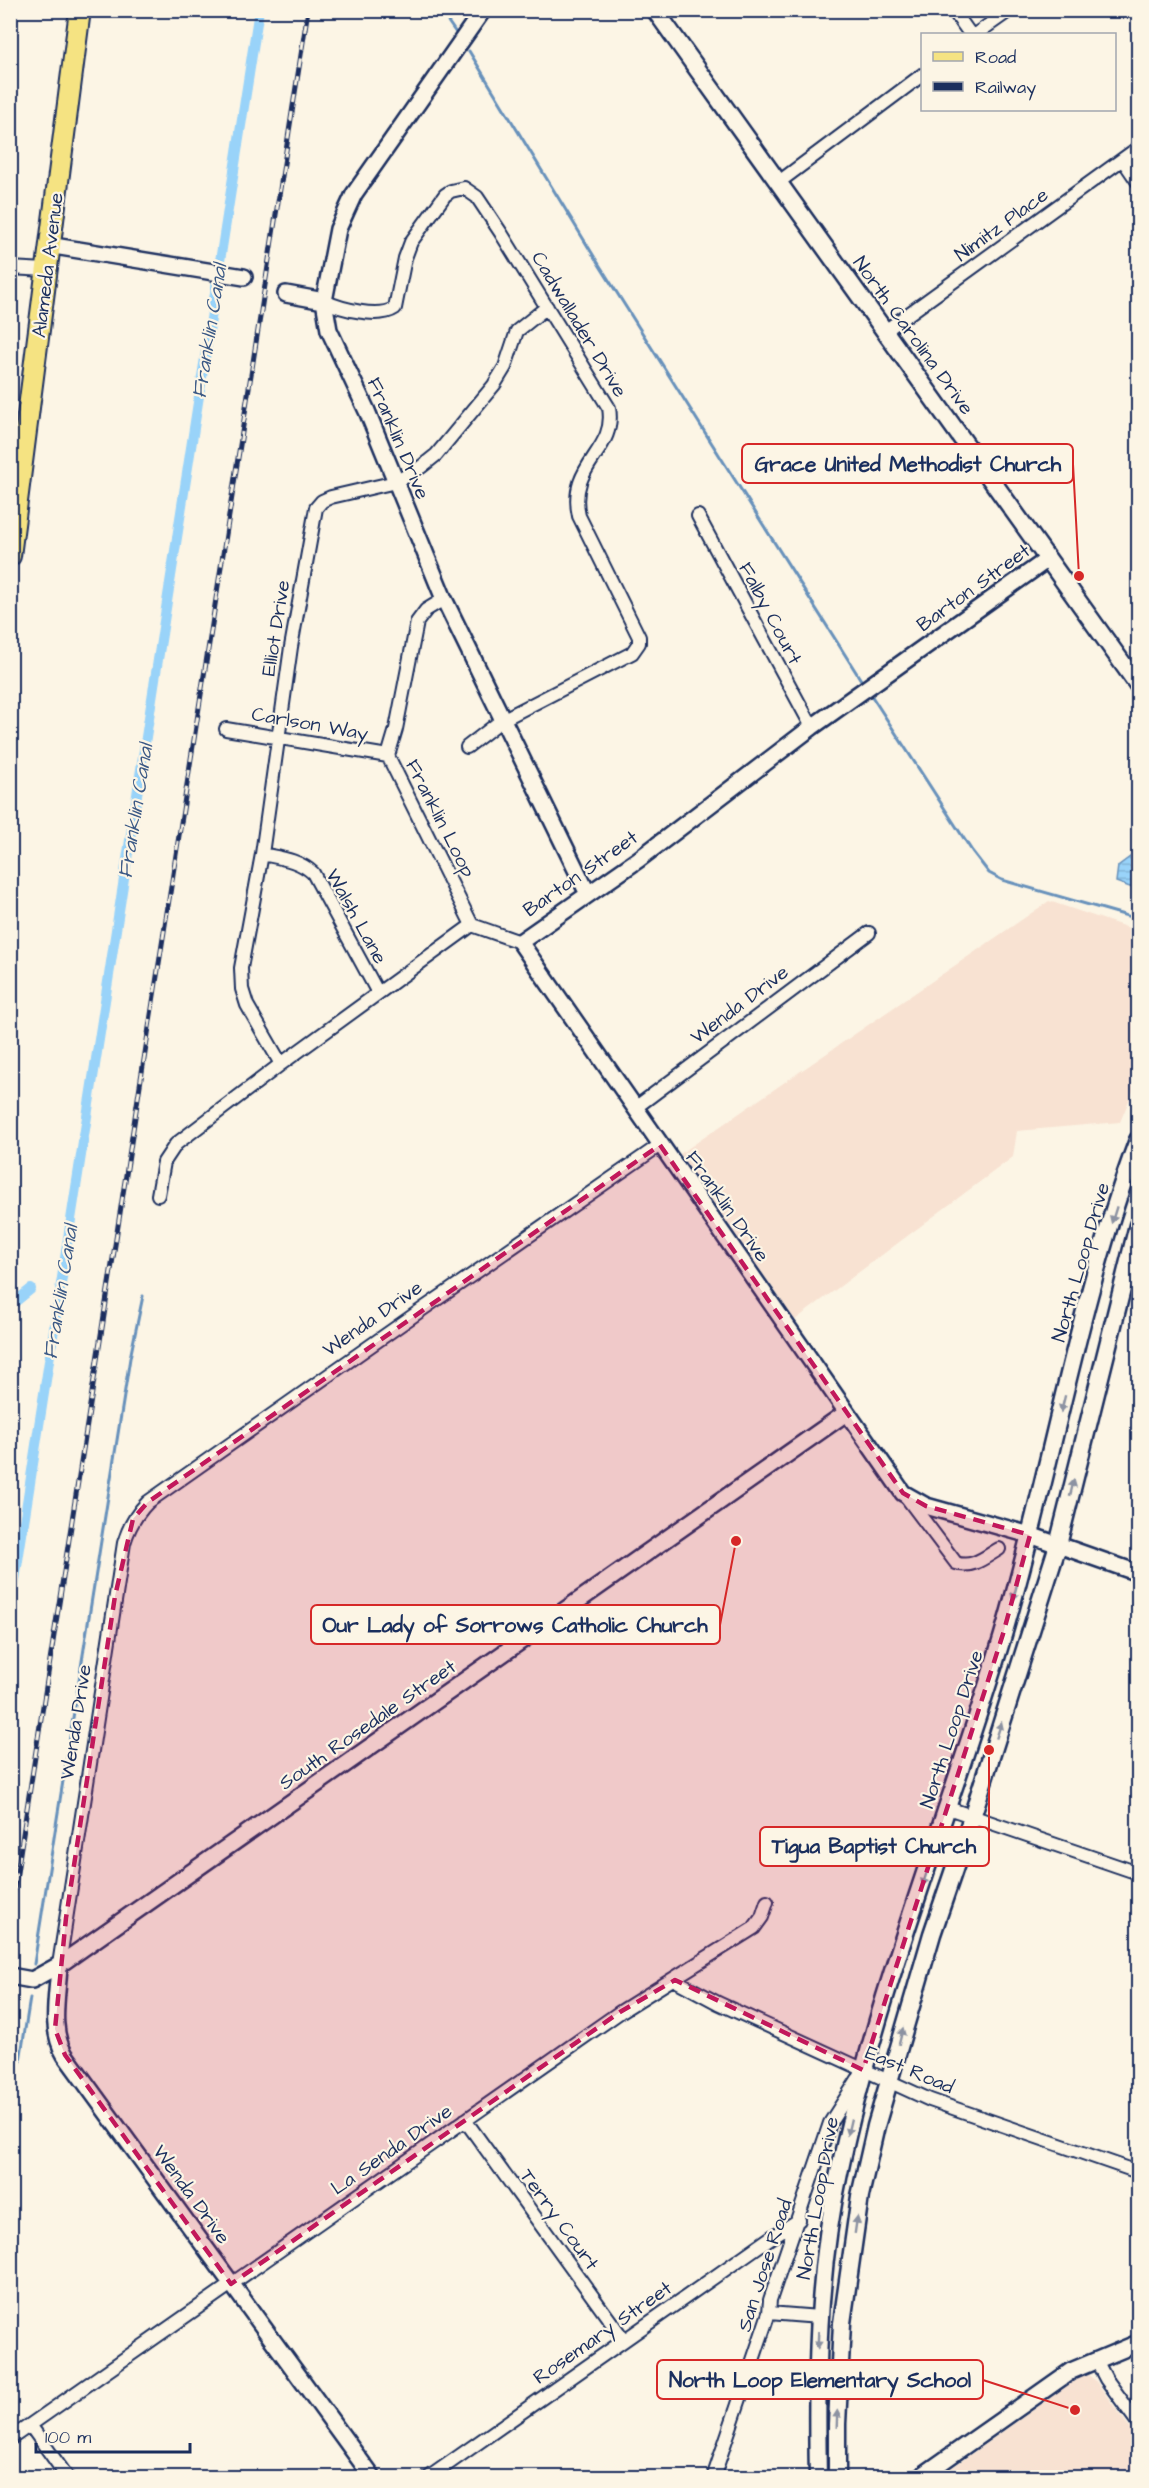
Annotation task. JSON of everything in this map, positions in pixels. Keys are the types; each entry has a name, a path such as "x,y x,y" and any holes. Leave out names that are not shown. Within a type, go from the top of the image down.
{"main road":[{"name":"Alameda Avenue","path":"10,556 48,245 80,10"},
{"name":"North Carolina Drive","path":"655,10 1138,685"},
{"name":"North Loop Drive","path":"818,2478 816,2406 819,2317 826,2253 838,2176 863,2070 1003,1635 1084,1317 1138,1140"},
{"path":"838,2477 837,2424 842,2324 860,2196 876,2126 910,2006 1058,1545 1138,1225"}],"street":[{"name":"Franklin Drive","path":"483,10 354,194 338,229 324,301 329,330 368,411 444,599 588,894"},
{"path":"953,10 969,33"},
{"path":"977,33 1010,10"},
{"path":"779,182 921,76"},
{"name":"Nimitz Place","path":"885,331 1138,148"},
{"path":"1123,160 1138,182"},
{"name":"Cadwallader Drive","path":"286,294 324,301 336,307 372,313 383,313 395,308 405,258 411,242 445,195 457,188 464,188 477,197 609,408 608,432 582,475 576,493 576,504 579,516 639,637 639,643 632,653 502,720 467,747"},
{"path":"48,245 237,275"},
{"path":"10,268 46,270"},
{"name":"Elliot Drive","path":"281,1064 247,1005 241,977 315,508 330,497 396,482 421,468 436,455 494,385 505,367 517,331 547,307"},
{"name":"Falby Court","path":"698,516 812,728"},
{"name":"Barton Street","path":"472,925 520,942 1048,559"},
{"name":"Franklin Loop","path":"444,599 426,610 417,622 396,729 388,756 472,925"},
{"name":"Carlson Way","path":"226,729 388,756"},
{"name":"Walsh Lane","path":"262,854 293,861 306,866 313,873 378,993"},
{"path":"158,1195 164,1162 176,1144 281,1064 472,925"},
{"name":"Wenda Drive","path":"635,1108 869,933"},
{"name":"Franklin Drive","path":"520,942 846,1413 956,1563 967,1566 974,1564 999,1549"},
{"name":"Wenda Drive","path":"373,2478 58,2043 55,2029 59,1965 124,1543 127,1530 139,1510 148,1502 417,1312 660,1145"},
{"name":"South Rosedale Street","path":"10,1976 32,1980 59,1965 846,1413"},
{"name":"Franklin Drive","path":"903,1493 926,1506 1030,1535 1138,1573"},
{"path":"948,1808 1138,1873"},
{"name":"La Senda Drive","path":"10,2439 643,1996 675,1980 757,1926 767,1902"},
{"name":"East Road","path":"675,1980 718,2003 930,2100 1138,2172"},
{"name":"San Jose Road","path":"713,2478 769,2313 770,2300 831,2123 863,2070"},
{"name":"Terry Court","path":"465,2120 624,2340"},
{"name":"Rosemary Street","path":"428,2478 799,2220"},
{"path":"769,2313 819,2317"},
{"path":"919,2478 1071,2372 1138,2343"},
{"path":"1096,2360 1106,2379 1138,2423"},
{"path":"30,2425 68,2478"}],"highlighted area":[{"path":"660,1145 903,1493 926,1506 1030,1535 1003,1634 863,2070 675,1980 620,2012 231,2284 65,2055 55,2029 66,1918 115,1596 133,1519 148,1502"}],"shaded area":[{"path":"1049,901 1138,931 1138,1079 1120,1122 1017,1131 1013,1157 795,1320 680,1154"},
{"path":"1088,2375 1095,2380 1138,2439 1138,2477 939,2477 1081,2376"}],"water":[{"path":"1138,851 1138,890 1116,882 1118,866"}],"waterway":[{"name":"Franklin Canal","path":"10,1612 259,10"},
{"path":"440,10 456,33"},
{"path":"469,51 595,258 861,680"},
{"path":"871,695 972,851 989,873 1002,880 1138,919"},
{"path":"10,1306 31,1289"},
{"path":"34,1964 130,1358 143,1296"},
{"path":"10,2124 30,1998"}],"railway":[{"path":"10,1917 308,10"}],"place":[{"name":"Grace United Methodist Church","path":"1079,576"},
{"name":"Our Lady of Sorrows Catholic Church","path":"736,1541"},
{"name":"Tigua Baptist Church","path":"989,1750"},
{"name":"North Loop Elementary School","path":"1075,2410"}]}
